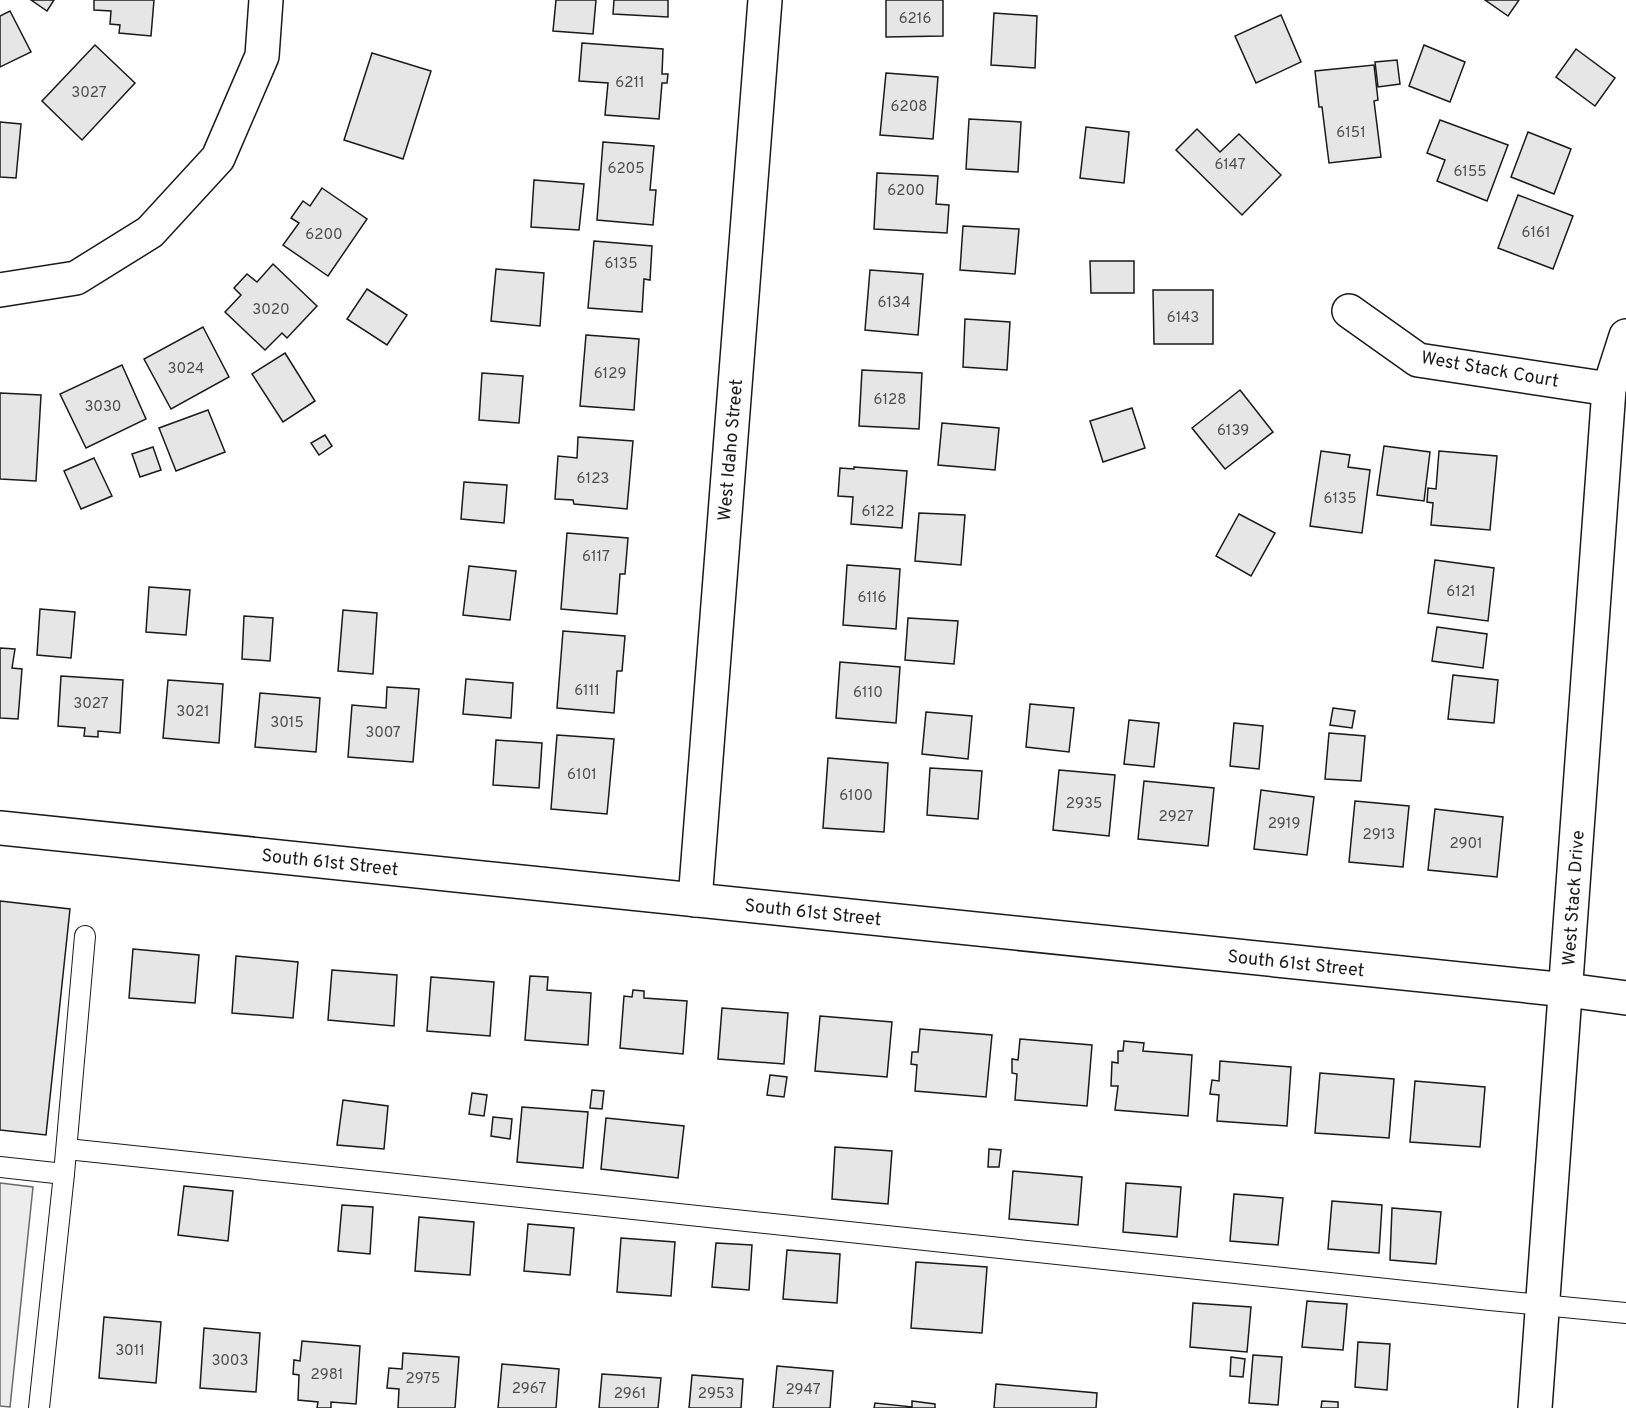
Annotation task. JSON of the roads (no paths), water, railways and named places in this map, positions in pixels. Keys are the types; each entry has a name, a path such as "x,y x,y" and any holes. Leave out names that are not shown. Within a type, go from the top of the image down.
{"street":[{"path":"0,290 76,278 150,231 218,158 262,56 266,0"},
{"name":"West Idaho Street","path":"695,900 765,0"},
{"name":"West Stack Court","path":"1349,311 1418,360 1609,389"},
{"name":"West Stack Drive","path":"1535,1408 1609,389 1626,336"},
{"name":"South 61st Street","path":"0,828 1567,990 1626,998"}],"lane":[{"path":"39,1408 67,1149 85,936"},
{"path":"67,1149 1626,1313"},
{"path":"0,1167 64,1174"}]}
